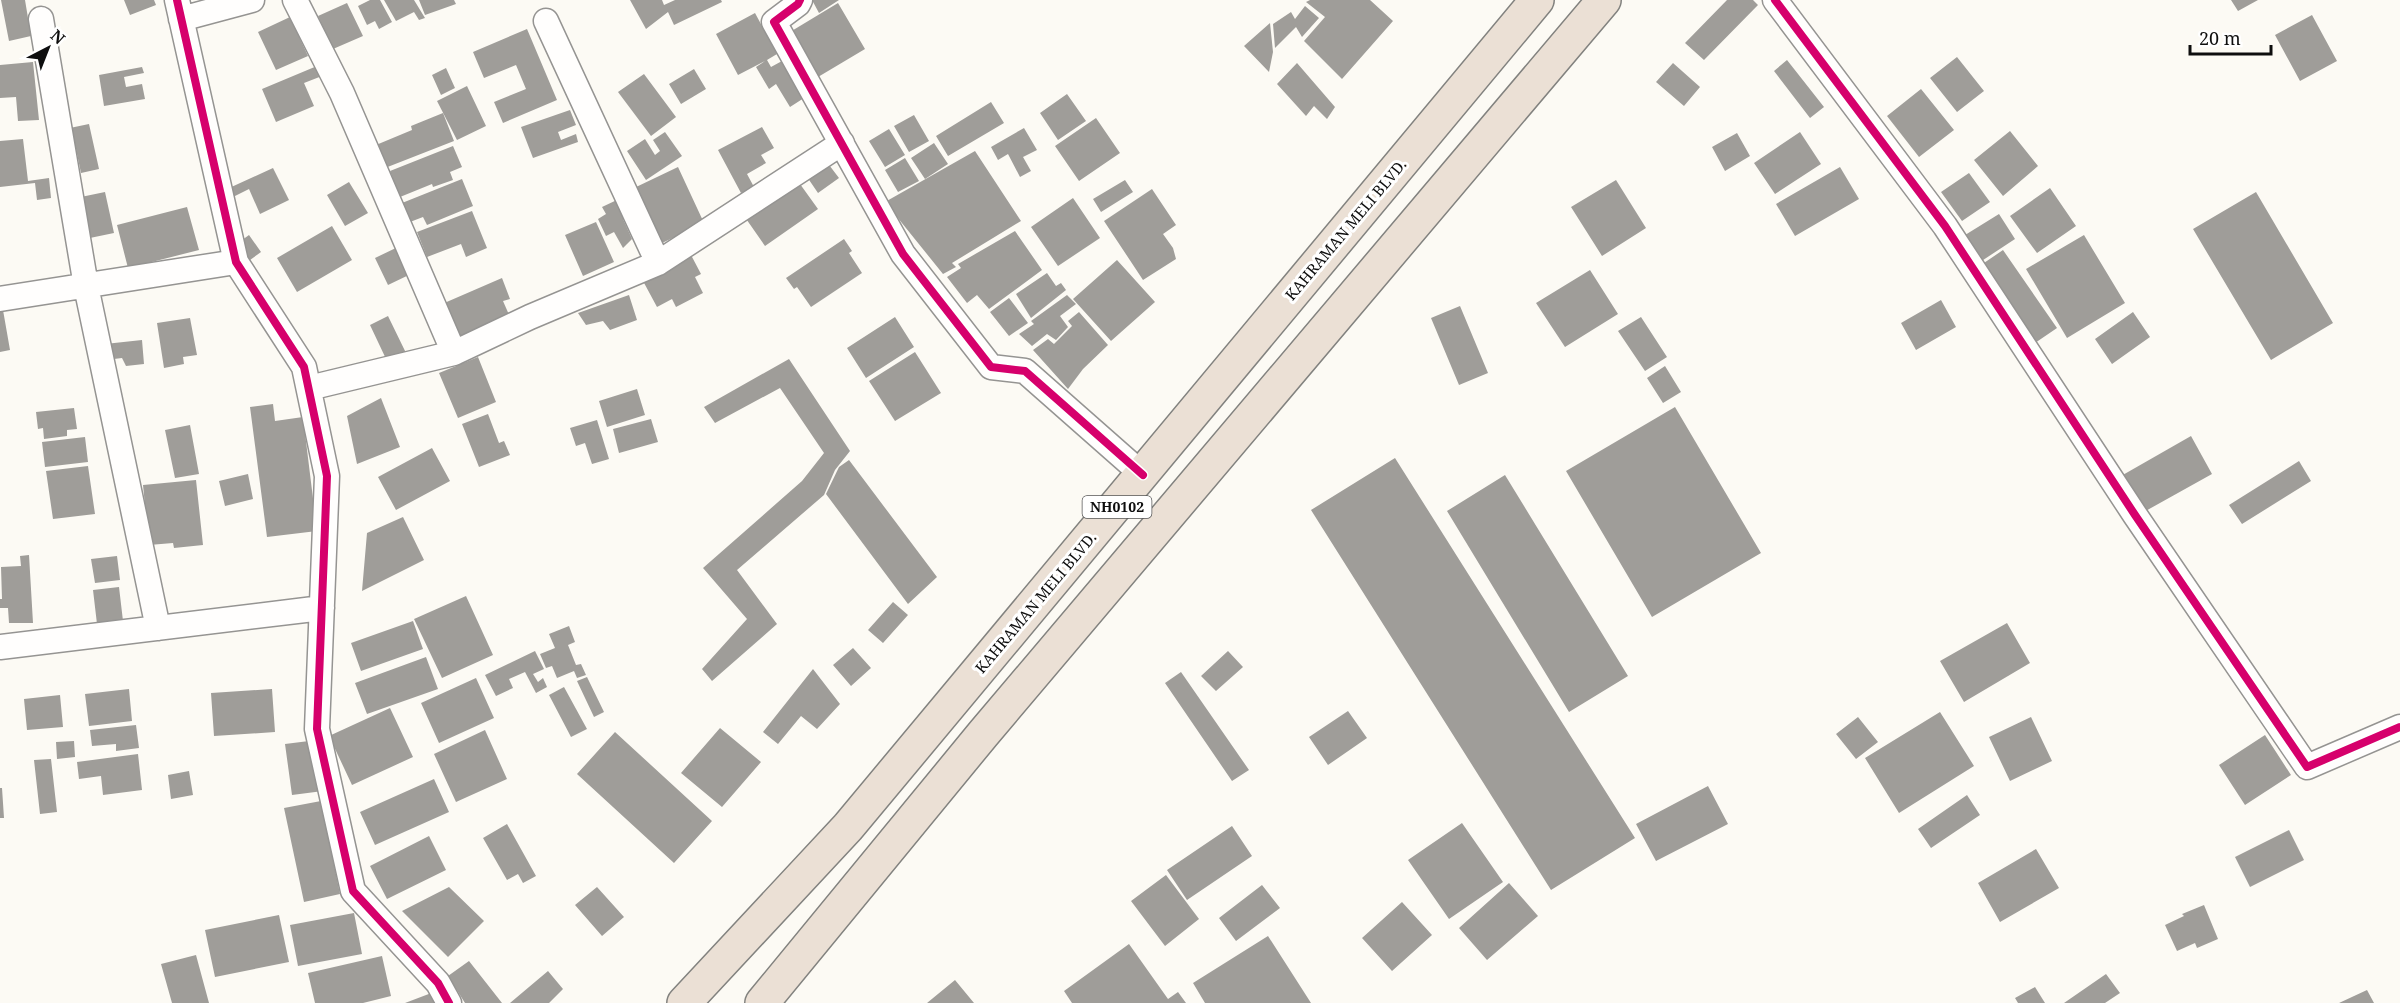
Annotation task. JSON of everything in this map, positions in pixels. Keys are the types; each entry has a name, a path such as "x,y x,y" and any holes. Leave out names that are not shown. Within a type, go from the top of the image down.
{"highway":[{"name":"KAHRAMAN MELI BLVD.","path":"684,1003 848,827 1537,0"},
{"name":"NH0102","path":"762,1003 991,725 1604,0"}],"street":[{"path":"252,0 179,9 236,262 304,367 327,476 317,729 353,891 438,983 448,1003"},
{"path":"294,0 342,93 454,353"},
{"path":"800,0 774,22 903,254 991,367 1025,371 1143,475"},
{"path":"1775,0 1945,226 2135,515 2307,767 2400,727"},
{"path":"41,19 86,286 158,628"},
{"path":"546,21 658,262"},
{"path":"309,388 454,353 530,316 658,262 842,144"},
{"path":"0,299 236,262"},
{"path":"0,647 322,608"}],"building":[{"path":"1,0 25,0 31,36 9,41"},
{"path":"124,0 154,0 156,5 130,15"},
{"path":"370,0 380,0 392,22 379,29 375,21 367,25 358,6"},
{"path":"384,0 414,0 425,18 419,20 414,12 396,21"},
{"path":"419,0 454,0 456,4 425,15"},
{"path":"630,0 662,0 664,5 675,0 721,0 722,2 674,25 668,12 646,29"},
{"path":"812,0 839,0 819,13"},
{"path":"1310,0 1370,0 1393,21 1342,79 1304,41 1325,17 1306,2"},
{"path":"1727,0 1753,0 1758,5 1704,60 1685,43"},
{"path":"2231,0 2258,0 2238,11"},
{"path":"347,3 363,36 333,49 318,16"},
{"path":"838,3 865,49 818,77 790,32"},
{"path":"1305,6 1319,18 1302,37 1296,27 1275,48 1273,24 1291,12 1295,19"},
{"path":"755,13 777,54 767,60 771,67 782,61 804,98 790,107 776,84 769,89 756,67 765,61 738,75 716,34"},
{"path":"2312,15 2337,61 2300,81 2275,35"},
{"path":"290,17 308,56 276,70 258,32"},
{"path":"1270,23 1273,52 1269,72 1244,46"},
{"path":"527,29 557,100 503,123 494,102 526,89 516,65 484,78 473,52"},
{"path":"1957,57 1984,91 1957,112 1930,78"},
{"path":"1787,60 1824,107 1810,118 1774,71"},
{"path":"33,62 39,120 18,121 16,97 0,98 0,65"},
{"path":"1297,63 1335,107 1327,119 1314,106 1306,116 1277,84"},
{"path":"1673,63 1700,87 1684,106 1656,82"},
{"path":"317,66 322,76 304,83 314,106 276,122 262,89"},
{"path":"142,67 144,73 124,77 126,87 142,84 145,99 104,106 99,75"},
{"path":"446,68 455,88 441,95 432,75"},
{"path":"694,69 706,89 681,104 669,84"},
{"path":"644,74 676,117 651,136 618,92"},
{"path":"467,86 486,126 457,140 437,101"},
{"path":"1921,89 1954,130 1919,157 1887,116"},
{"path":"1067,94 1086,121 1058,140 1040,113"},
{"path":"991,102 1004,123 948,156 936,136"},
{"path":"570,110 576,125 558,132 561,140 576,134 578,142 533,158 521,127"},
{"path":"443,113 454,141 385,168 376,145 412,130 411,126"},
{"path":"914,115 929,141 909,152 894,126"},
{"path":"1096,118 1120,153 1079,181 1055,146"},
{"path":"89,124 99,169 81,173 76,149 66,151 65,129"},
{"path":"762,127 774,148 761,155 766,163 747,174 754,187 741,193 718,150"},
{"path":"1024,128 1037,150 1023,157 1031,171 1020,177 1008,154 998,160 991,147"},
{"path":"889,129 905,155 885,167 869,141"},
{"path":"2010,131 2038,166 2003,196 1974,160"},
{"path":"665,132 682,156 646,180 627,151 645,139 655,155 660,151 653,140"},
{"path":"1800,132 1821,164 1775,194 1754,163"},
{"path":"1737,133 1750,156 1725,171 1712,147"},
{"path":"23,139 28,181 49,178 51,198 37,200 35,183 0,187 0,141"},
{"path":"934,143 948,164 925,179 911,158"},
{"path":"453,146 462,167 450,172 453,180 433,187 432,184 400,197 390,171"},
{"path":"975,151 1021,221 952,263 956,267 943,274 885,202"},
{"path":"823,157 839,178 818,193 803,171"},
{"path":"905,158 919,181 898,192 885,170"},
{"path":"678,167 704,223 660,244 634,188"},
{"path":"1840,167 1859,199 1795,236 1776,204"},
{"path":"273,168 289,200 260,214 249,189 231,198 227,189"},
{"path":"1969,173 1990,202 1962,221 1941,192"},
{"path":"462,179 473,206 427,225 423,217 410,222 402,203"},
{"path":"1125,180 1133,192 1101,212 1093,199"},
{"path":"1616,180 1646,228 1602,256 1571,207"},
{"path":"349,182 368,213 345,226 327,195"},
{"path":"800,184 818,209 765,246 742,213 779,188 784,195"},
{"path":"2050,188 2076,226 2037,253 2010,216"},
{"path":"1152,189 1176,225 1163,234 1173,248 1176,259 1143,280 1104,221"},
{"path":"105,192 114,233 85,239 76,198"},
{"path":"2256,192 2333,323 2271,360 2193,229"},
{"path":"1073,198 1100,238 1058,266 1031,227"},
{"path":"619,199 628,217 623,219 632,239 623,248 614,232 606,236 598,219 606,214 602,207"},
{"path":"187,207 199,250 128,268 117,225"},
{"path":"472,211 487,248 466,257 461,244 427,257 417,232"},
{"path":"1999,214 2015,239 1974,266 1957,240"},
{"path":"596,222 614,262 583,276 565,235"},
{"path":"332,226 352,260 297,292 277,258"},
{"path":"1015,231 1042,270 989,309 977,295 967,303 947,277 961,268 958,264"},
{"path":"249,235 261,252 250,260 238,243"},
{"path":"2084,235 2125,303 2067,338 2026,269"},
{"path":"844,239 852,251 849,253 862,273 811,307 797,287 794,289 786,278"},
{"path":"400,246 413,273 388,285 375,258"},
{"path":"2003,250 2057,328 2035,343 1981,265"},
{"path":"691,255 701,274 695,277 703,293 676,307 672,299 657,307 643,281"},
{"path":"1117,260 1155,302 1111,341 1073,299"},
{"path":"1590,270 1618,314 1565,347 1536,303"},
{"path":"1047,273 1056,286 1061,283 1066,290 1031,318 1016,294"},
{"path":"502,278 510,299 503,301 510,317 457,339 442,304"},
{"path":"629,295 637,320 610,330 603,321 586,325 578,313"},
{"path":"1067,295 1076,304 1060,316 1068,327 1056,340 1047,334 1032,346 1019,334 1034,324 1031,321"},
{"path":"1009,298 1028,323 1009,336 990,312"},
{"path":"1941,300 1956,327 1916,350 1901,323"},
{"path":"1460,306 1488,373 1459,385 1431,318"},
{"path":"0,310 3,310 10,350 0,352"},
{"path":"1079,312 1108,345 1083,369 1068,389 1033,350 1048,339 1054,344 1072,326 1068,321"},
{"path":"2133,312 2150,337 2112,364 2095,339"},
{"path":"388,316 406,353 387,361 370,325"},
{"path":"895,317 914,347 866,378 847,348"},
{"path":"1641,317 1667,357 1645,371 1618,331"},
{"path":"190,318 197,355 183,357 184,364 164,368 157,323"},
{"path":"142,340 144,364 126,366 122,358 106,360 105,344"},
{"path":"915,352 941,393 895,421 869,381"},
{"path":"478,357 496,402 458,418 439,373"},
{"path":"789,359 850,451 835,470 824,495 737,570 777,624 712,681 702,669 747,619 703,568 802,481 824,453 780,388 715,423 704,407"},
{"path":"1665,366 1681,392 1663,403 1647,378"},
{"path":"637,389 645,415 607,427 599,401"},
{"path":"381,398 400,447 357,464 347,416"},
{"path":"273,404 275,421 303,417 317,531 267,537 250,407"},
{"path":"1675,407 1761,553 1652,617 1566,471"},
{"path":"74,408 77,429 67,430 67,436 44,439 43,428 38,429 36,412"},
{"path":"488,414 499,443 504,441 510,455 479,467 462,424"},
{"path":"651,419 658,442 619,453 613,429"},
{"path":"597,420 609,459 592,464 585,443 576,446 570,428"},
{"path":"190,425 199,474 175,478 165,430"},
{"path":"2191,436 2212,474 2142,513 2121,476"},
{"path":"85,437 88,462 45,467 42,442"},
{"path":"432,448 450,481 396,510 378,477"},
{"path":"1395,458 1635,838 1551,890 1311,510"},
{"path":"849,460 937,577 908,604 826,494 839,467"},
{"path":"2299,461 2311,481 2242,524 2229,505"},
{"path":"88,466 95,514 53,519 46,471"},
{"path":"248,474 253,499 225,506 219,481"},
{"path":"1505,475 1628,676 1569,712 1447,511"},
{"path":"196,480 203,545 174,548 173,543 149,545 143,485"},
{"path":"403,517 424,560 362,591 367,533"},
{"path":"29,555 33,623 9,623 8,608 0,608 1,567 21,566 20,556"},
{"path":"117,556 120,580 95,583 91,559"},
{"path":"119,587 123,621 97,624 93,590"},
{"path":"466,596 493,655 442,678 414,619"},
{"path":"893,602 908,615 883,643 868,630"},
{"path":"413,621 423,649 361,671 351,643"},
{"path":"2007,623 2030,663 1964,702 1940,661"},
{"path":"569,626 575,642 568,645 576,665 581,664 586,675 577,678 574,671 557,678 552,666 546,668 540,654 555,648 549,634"},
{"path":"853,648 871,668 851,686 833,665"},
{"path":"535,651 544,669 533,674 538,682 543,678 547,687 536,693 525,672 509,679 513,688 496,696 485,675"},
{"path":"1228,651 1243,667 1216,691 1201,676"},
{"path":"426,657 438,689 367,714 355,683"},
{"path":"813,669 840,704 817,729 801,716 778,744 763,732"},
{"path":"1181,672 1249,770 1232,781 1165,683"},
{"path":"587,677 604,712 594,717 577,681"},
{"path":"476,678 494,718 439,743 421,703"},
{"path":"564,687 587,729 571,737 549,695"},
{"path":"129,689 132,721 89,726 85,694"},
{"path":"272,689 275,732 214,736 211,693"},
{"path":"60,695 63,727 27,730 24,699"},
{"path":"390,708 413,757 352,785 329,736"},
{"path":"1348,711 1367,738 1328,765 1309,737"},
{"path":"1940,712 1974,766 1899,813 1865,758"},
{"path":"1858,717 1878,742 1856,759 1836,734"},
{"path":"2031,717 2052,761 2010,781 1989,737"},
{"path":"136,725 139,748 116,751 116,744 92,746 90,730"},
{"path":"720,728 761,762 722,807 681,773"},
{"path":"485,730 507,779 456,802 434,754"},
{"path":"615,732 712,821 674,863 577,774"},
{"path":"2265,735 2291,775 2245,805 2219,765"},
{"path":"317,740 323,791 292,795 285,744"},
{"path":"74,741 75,757 57,759 56,742"},
{"path":"138,754 142,790 103,795 101,776 79,779 77,762"},
{"path":"51,759 57,812 40,814 34,760"},
{"path":"189,771 193,795 171,799 168,775"},
{"path":"434,779 449,812 375,845 360,812"},
{"path":"1708,786 1728,824 1656,861 1636,824"},
{"path":"0,788 2,788 4,818 0,818"},
{"path":"1967,795 1980,815 1931,848 1918,829"},
{"path":"321,801 340,894 304,902 284,808"},
{"path":"1462,823 1503,882 1449,919 1408,860"},
{"path":"507,824 536,876 523,883 518,874 507,880 483,838"},
{"path":"1232,826 1252,856 1187,900 1167,870"},
{"path":"2289,830 2304,860 2250,887 2235,857"},
{"path":"429,836 446,870 387,899 370,866"},
{"path":"2036,849 2059,888 2000,922 1978,883"},
{"path":"1166,875 1199,919 1165,946 1131,901"},
{"path":"1509,883 1538,916 1487,960 1459,928"},
{"path":"1262,885 1280,908 1236,941 1219,918"},
{"path":"449,887 484,921 448,957 402,911"},
{"path":"597,887 624,917 602,936 575,905"},
{"path":"1402,902 1432,935 1392,971 1362,938"},
{"path":"2204,905 2218,939 2197,948 2195,943 2177,951 2165,925 2184,916 2182,914"},
{"path":"354,913 362,954 298,966 290,925"},
{"path":"279,915 289,962 215,977 205,930"},
{"path":"1268,936 1311,1003 1205,1003 1193,983"},
{"path":"1129,944 1168,999 1178,992 1186,1003 1072,1003 1064,991"},
{"path":"196,955 209,1003 172,1003 161,964"},
{"path":"382,956 391,996 363,1003 315,1003 308,973"},
{"path":"469,961 502,1003 465,1003 448,976"},
{"path":"548,971 563,989 549,1003 510,1003"},
{"path":"2106,974 2120,993 2105,1003 2064,1003"},
{"path":"955,980 974,1003 927,1003"},
{"path":"2035,987 2045,1003 2018,1003 2015,998"},
{"path":"2367,990 2374,1003 2339,1003"},
{"path":"434,992 438,1003 405,1003"}],"cycle path":[{"path":"177,0 236,262 304,367 327,476 317,729 353,891 438,983 449,1003"},
{"path":"800,0 774,22 903,254 991,367 1025,371 1143,475"},
{"path":"1775,0 1945,226 2135,515 2307,767 2400,727"}]}
